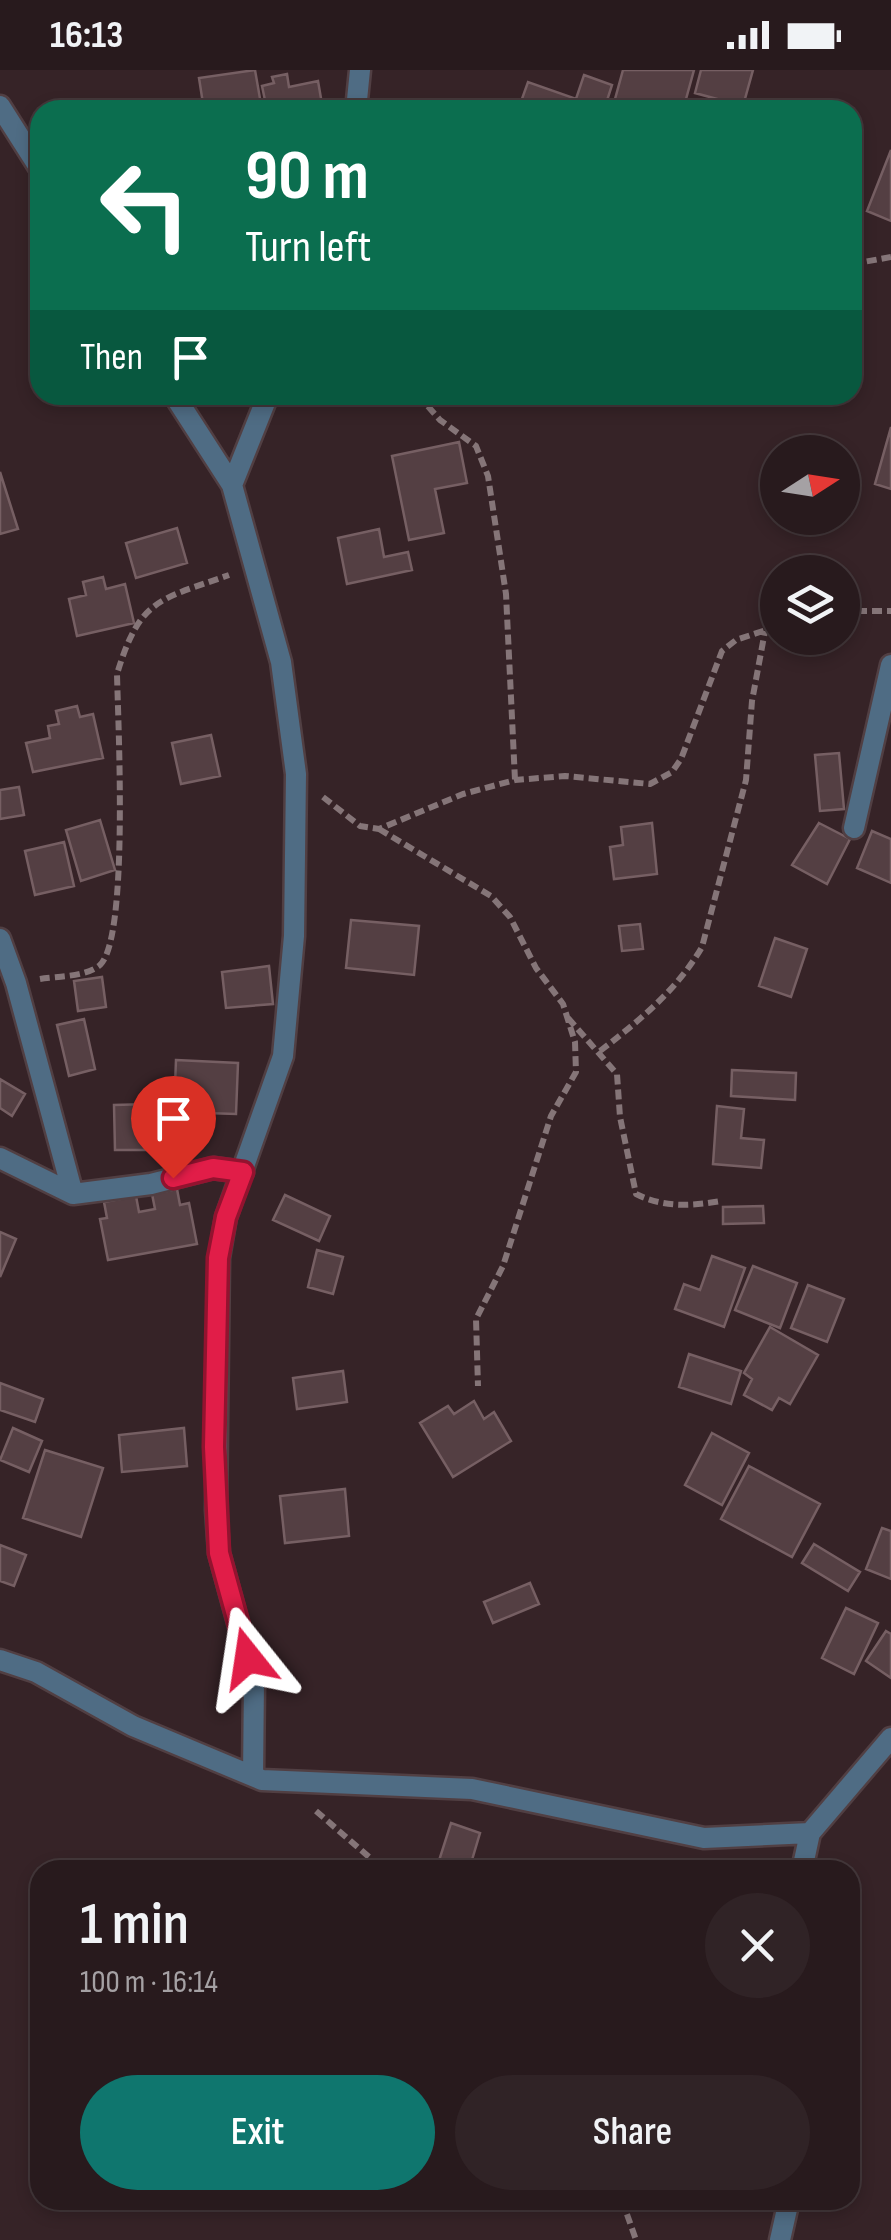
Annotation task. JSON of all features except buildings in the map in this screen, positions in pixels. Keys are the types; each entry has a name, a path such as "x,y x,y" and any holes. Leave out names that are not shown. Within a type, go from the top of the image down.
{"street":[{"path":"357,100 360,70"},
{"path":"0,106 30,153"},
{"path":"181,405 232,484 281,662 296,774 294,936 286,1037 267,1108 226,1217 218,1258 214,1447 219,1553 254,1682 253,1776"},
{"path":"232,484 264,405"},
{"path":"854,828 891,665"},
{"path":"0,939 16,983 73,1194"},
{"path":"0,1158 73,1194 151,1184 213,1168 243,1172"},
{"path":"0,1660 36,1672 133,1726 253,1776 284,1784 472,1789 704,1838 810,1833"},
{"path":"804,1860 810,1833 891,1738"},
{"path":"780,2240 788,2210"}],"path":[{"path":"862,262 891,257"},
{"path":"426,405 476,446 488,476 506,594 515,780"},
{"path":"16,983 90,972 106,957 117,904 117,674 127,640 150,606 234,573 253,557"},
{"path":"860,611 891,611"},
{"path":"380,829 463,794 515,780 564,776 650,784 663,778 681,758 722,652 736,640 760,632"},
{"path":"600,1051 647,1015 690,967 702,947 746,780 752,700 760,655"},
{"path":"296,774 360,826 380,829 491,896 510,916 568,1017 600,1051 620,1082 620,1117 636,1194 654,1203 695,1206 721,1200"},
{"path":"478,1386 476,1319 503,1266 551,1116 576,1072 568,1017"},
{"path":"284,1784 372,1860"},
{"path":"625,2210 635,2240"}],"route":[{"path":"173,1178 213,1168 243,1172 226,1217 218,1258 214,1447 219,1553 248,1658"}]}
